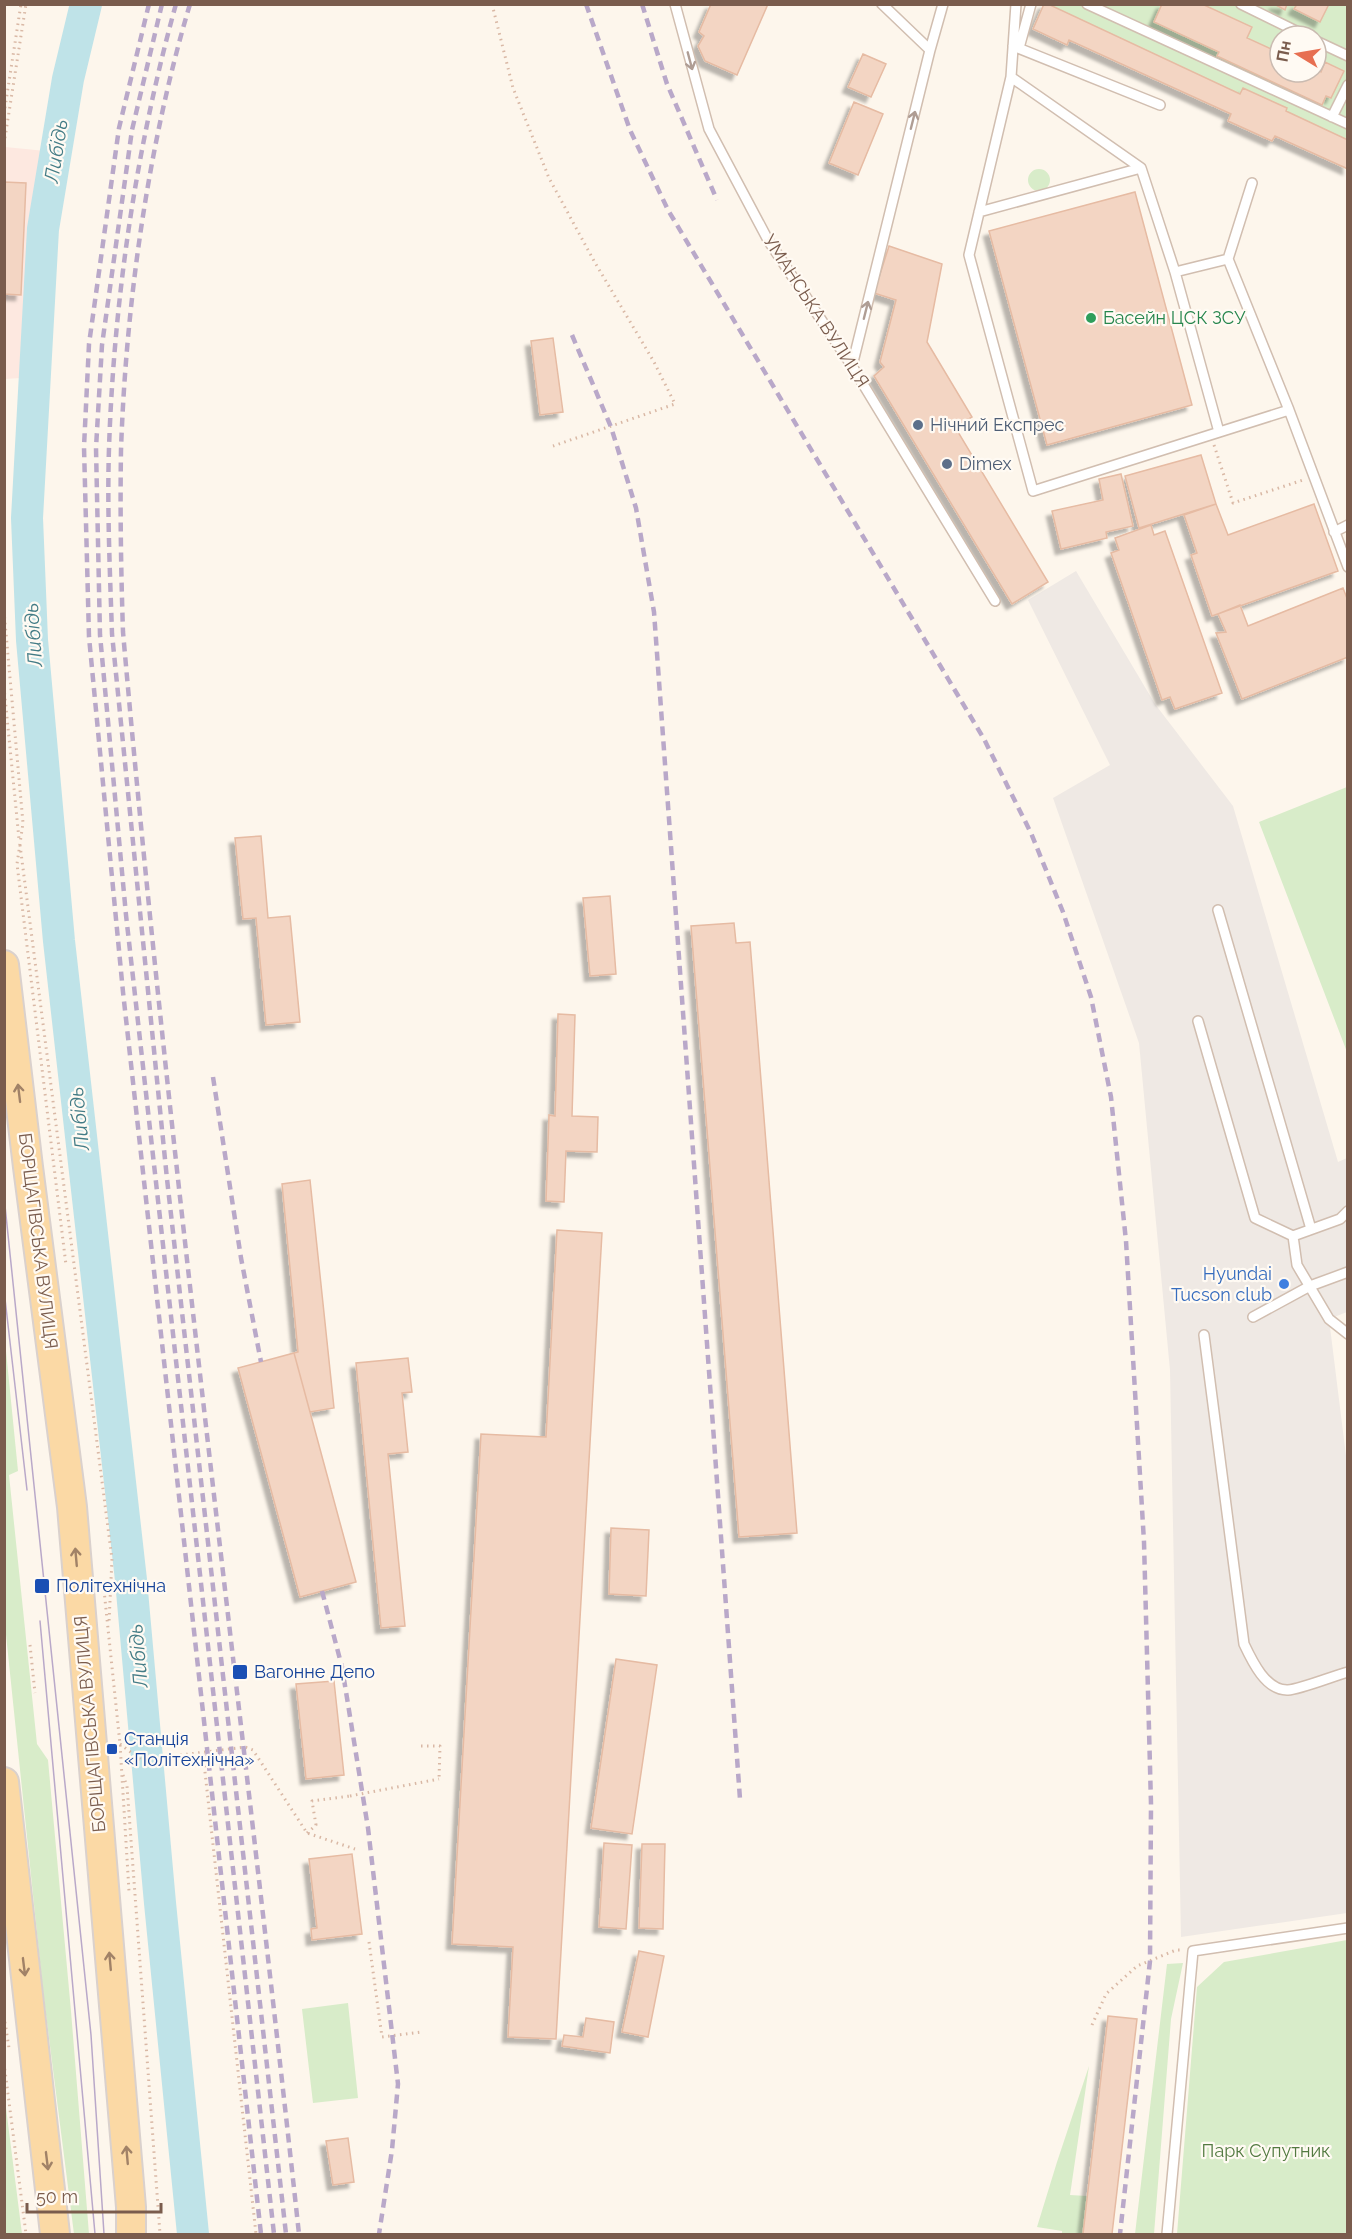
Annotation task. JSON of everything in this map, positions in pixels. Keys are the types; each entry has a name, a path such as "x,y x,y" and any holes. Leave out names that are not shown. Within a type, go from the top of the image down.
{"main road":[{"name":"БОРЩАГІВСЬКА ВУЛИЦЯ","path":"4,965 72,1507 130,2195 131,2235"},
{"path":"4,1782 55,2235"}],"lane":[{"name":"УМАНСЬКА ВУЛИЦЯ","path":"675,4 709,129 768,240 852,366 995,601"},
{"path":"882,4 930,50"},
{"path":"852,366 943,4"},
{"path":"1016,4 1016,47 1011,77 969,255 1033,491 1289,410"},
{"path":"1016,47 1031,4"},
{"path":"1087,4 1347,124"},
{"path":"1241,4 1282,24"},
{"path":"1016,47 1160,105"},
{"path":"1328,47 1347,56"},
{"path":"1011,77 1141,168 1175,272 1215,434"},
{"path":"1332,117 1347,85"},
{"path":"979,212 1141,168"},
{"path":"1252,183 1228,260 1289,410 1347,567"},
{"path":"1175,272 1228,260"},
{"path":"1334,532 1347,525"},
{"path":"1218,910 1311,1229"},
{"path":"1198,1021 1256,1218 1293,1236 1340,1219 1347,1211"},
{"path":"1293,1236 1297,1265 1329,1319 1347,1335"},
{"path":"1253,1317 1310,1286 1347,1272"},
{"path":"1204,1335 1244,1644 1253,1663 1267,1680 1287,1690 1347,1672"},
{"path":"1167,2235 1193,1951 1347,1928"}],"path":[{"path":"4,114 21,4"},
{"path":"4,144 26,4"},
{"path":"492,4 513,88 549,178 594,261 654,362 675,404 553,446"},
{"path":"1215,434 1233,503 1314,477"},
{"path":"4,611 23,823 17,864 66,1265"},
{"path":"4,687 20,844 24,861 111,1559 108,1630"},
{"path":"104,1588 120,1744 119,1759 128,1786 160,2235"},
{"path":"30,1646 35,1693"},
{"path":"120,1744 141,1760 245,1747 253,1750 307,1833 355,1849"},
{"path":"307,1833 316,1825 312,1801 439,1779 440,1746 422,1746"},
{"path":"203,1754 256,2235"},
{"path":"369,1942 382,2037 421,2032"},
{"path":"1092,2025 1106,1994 1137,1966 1176,1950 1193,1951"},
{"path":"4,2062 26,2235"}],"shaded area":[{"path":"5,147 56,152 43,229 35,377 5,379"},
{"path":"1076,571 1155,704 1233,806 1338,1162 1347,1158 1347,1312 1329,1319 1348,1472 1347,1913 1181,1937 1170,1370 1139,1043 1053,798 1110,765 1028,600"}],"green space":[{"path":"1044,5 1347,5 1347,169 1275,136 1272,141 1228,121 1230,113 1070,40 1067,45 1033,29"},
{"path":"1039,169 1047,172 1050,180 1047,188 1039,191 1031,188 1028,180 1031,172"},
{"path":"1347,787 1347,1052 1259,822"},
{"path":"5,1341 18,1471 9,1475 37,1744 48,1760 89,2234 74,2234 43,1991 5,1625"},
{"name":"Парк Супутник","path":"1347,1940 1347,2234 1177,2234 1197,1987 1224,1962"},
{"path":"1183,1963 1171,2019 1154,2234 1135,2234 1167,1964"},
{"path":"348,2003 358,2098 313,2103 302,2009"},
{"path":"1089,2066 1070,2195 1087,2196 1083,2234 1062,2234 1062,2231 1037,2227"},
{"path":"5,2100 22,2234 5,2234"}],"building":[{"path":"711,4 768,4 737,75 705,61 698,46 704,36 699,32"},
{"path":"1044,4 1240,94 1243,88 1348,140 1348,169 1275,136 1272,141 1228,121 1231,114 1069,40 1067,45 1033,29"},
{"path":"1162,4 1202,4 1252,27 1247,38 1268,48 1268,80 1217,56 1219,52 1154,22"},
{"path":"1274,4 1287,4 1285,10"},
{"path":"1297,4 1329,4 1320,22 1294,9"},
{"path":"863,54 886,64 871,97 848,87"},
{"path":"1328,63 1344,71 1331,98 1326,96 1322,105 1277,84 1328,84"},
{"path":"854,102 883,114 858,175 829,163"},
{"path":"4,182 26,183 21,295 4,294"},
{"name":"Басейн ЦСК ЗСУ","path":"1135,192 1192,405 1047,445 989,231"},
{"path":"889,246 942,264 927,342 972,417 955,427 1048,582 1012,604 874,376 884,367 880,362 896,300 874,293"},
{"path":"553,338 563,412 540,415 531,341"},
{"path":"1201,455 1216,504 1139,528 1125,476"},
{"path":"1121,474 1133,526 1106,532 1107,538 1061,549 1052,511 1103,500 1099,479"},
{"path":"1216,504 1228,535 1314,504 1338,571 1212,616 1191,555 1197,553 1184,515"},
{"path":"1151,525 1154,535 1165,531 1222,693 1175,709 1170,697 1162,700 1111,553 1119,550 1115,538"},
{"path":"1343,588 1348,601 1348,657 1242,699 1216,633 1226,632 1218,614 1240,605 1248,626"},
{"path":"261,836 268,918 290,916 300,1022 266,1025 256,918 243,919 235,838"},
{"path":"610,896 616,974 590,976 583,898"},
{"path":"734,923 736,943 750,942 797,1533 739,1537 691,926"},
{"path":"558,1014 575,1015 572,1116 598,1117 597,1152 566,1151 564,1202 546,1201 549,1115 555,1116"},
{"path":"310,1180 334,1408 310,1412 294,1353 298,1352 282,1184"},
{"path":"557,1230 602,1233 556,2039 508,2037 513,1947 452,1944 481,1434 546,1437"},
{"path":"294,1353 356,1582 300,1597 238,1368"},
{"path":"408,1358 412,1392 402,1393 408,1452 388,1454 405,1626 381,1628 356,1363"},
{"path":"611,1528 649,1530 646,1596 609,1594"},
{"path":"616,1659 657,1665 632,1834 591,1828"},
{"path":"334,1681 344,1775 306,1779 296,1684"},
{"path":"604,1843 632,1845 626,1929 599,1927"},
{"path":"642,1844 665,1844 663,1929 639,1928"},
{"path":"352,1854 362,1934 312,1940 311,1929 317,1928 309,1859"},
{"path":"639,1951 664,1956 648,2037 622,2032"},
{"path":"1108,2016 1137,2019 1112,2234 1083,2234"},
{"path":"586,2018 614,2022 610,2053 562,2046 564,2035 583,2037"},
{"path":"348,2138 354,2182 333,2185 326,2141"}],"waterway":[{"name":"Либідь","path":"86,4 68,79 43,229 27,518 32,640 59,941 131,1580 193,2234"}],"tram line":[{"path":"4,1196 91,2035 104,2234"},
{"path":"4,1290 27,1490"},
{"path":"40,1621 95,2234"}],"railway":[{"path":"149,4 119,128 89,344 84,447 89,637 123,992 261,2234"},
{"path":"162,4 132,130 102,345 96,448 100,635 126,915 274,2234"},
{"path":"176,4 149,113 139,168 129,224 116,336 108,471 112,634 167,1179 286,2234"},
{"path":"190,4 162,112 134,281 121,450 123,632 162,1033 299,2234"},
{"path":"586,4 630,130 668,210 984,739 1031,833 1063,912 1091,997 1111,1097 1126,1241 1144,1542 1151,1804 1150,1961 1120,2234"},
{"path":"642,4 667,84 717,200"},
{"path":"572,335 611,427 636,508 654,612 740,1799"},
{"path":"213,1077 241,1258 261,1362"},
{"path":"322,1591 342,1667 368,1828 398,2084 392,2150 379,2234"}],"place":[{"name":"Басейн ЦСК ЗСУ","path":"1091,318"},
{"name":"Нічний Експрес","path":"918,425"},
{"name":"Dimex","path":"947,464"},
{"name":"Hyundai Tucson club","path":"1284,1284"},
{"name":"Політехнічна","path":"42,1586"},
{"name":"Вагонне Депо","path":"240,1672"},
{"name":"Станція «Політехнічна»","path":"112,1749"}]}
